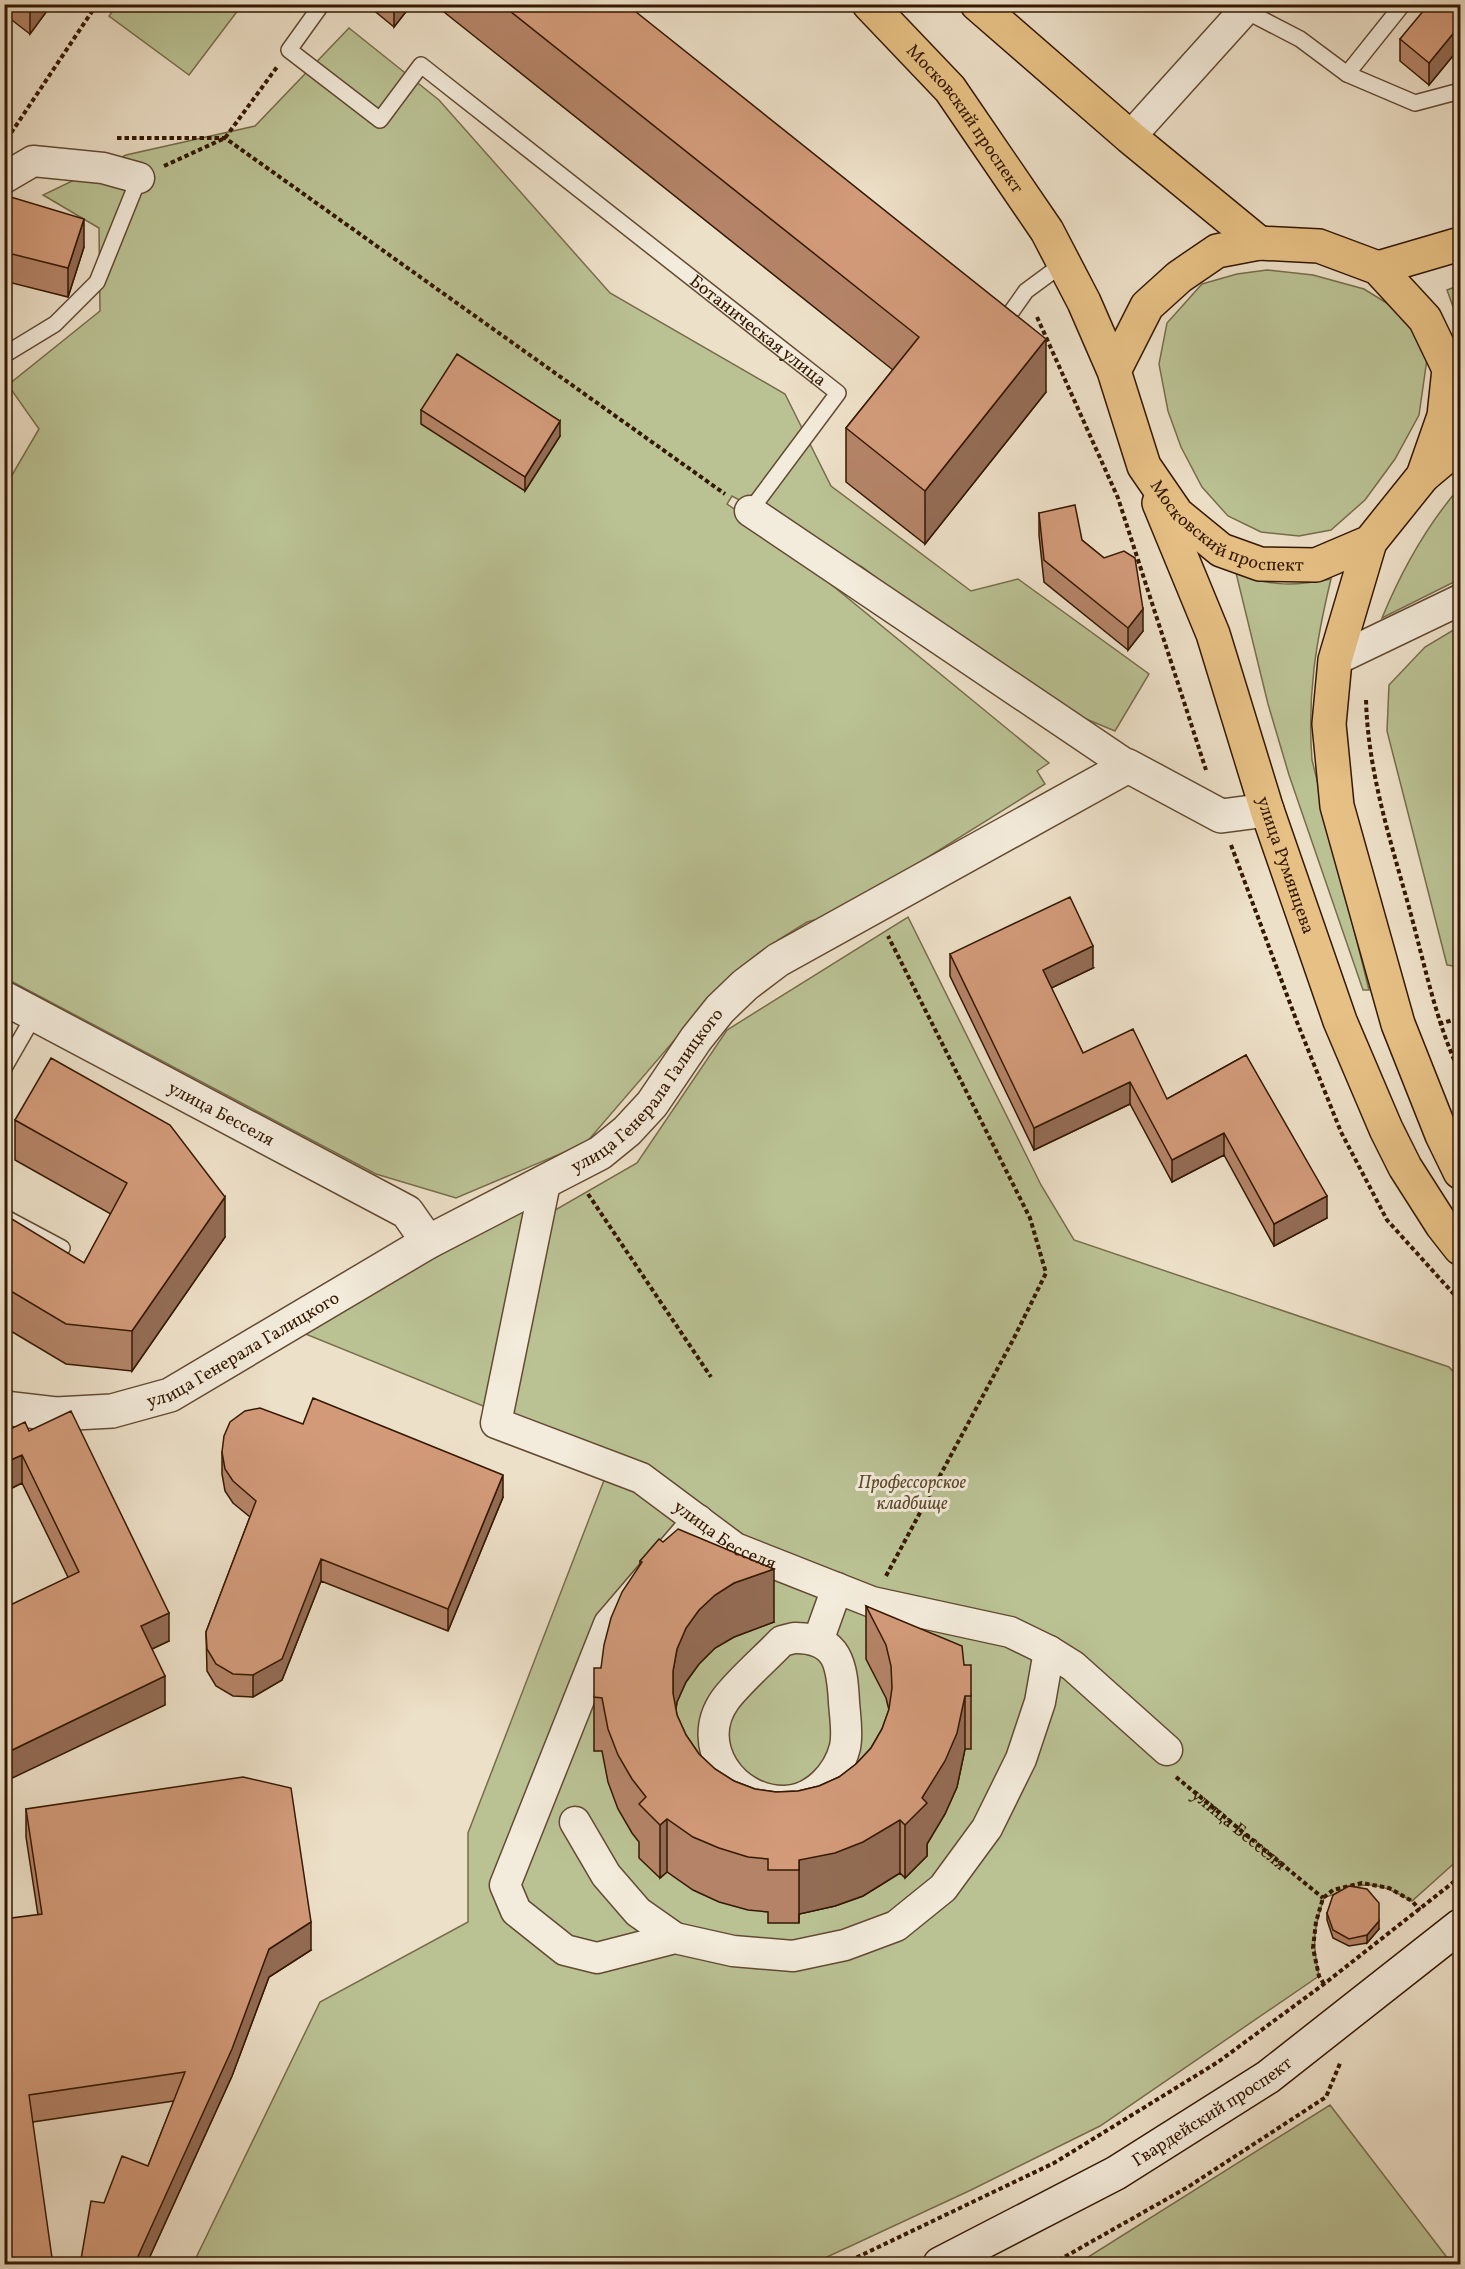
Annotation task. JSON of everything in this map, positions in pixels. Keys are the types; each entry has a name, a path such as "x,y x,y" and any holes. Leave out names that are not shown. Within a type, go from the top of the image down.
{"main road":[{"name":"Московский проспект","path":"869,4 950,89 1047,231 1084,302 1114,371 1144,465 1177,514 1221,550 1260,564 1316,565 1370,542 1423,476 1444,416 1449,369 1425,319 1378,268 1319,246 1259,243 1217,251 1179,277 1147,306 1114,371"},
{"path":"977,4 1259,243"},
{"path":"1378,268 1461,244"},
{"path":"1423,476 1461,445"},
{"name":"улица Румянцева","path":"1144,465 1213,634 1268,810 1340,1021 1386,1129 1405,1167 1442,1225 1461,1248"},
{"path":"1370,542 1335,660 1329,724 1337,806 1398,1024 1442,1135 1461,1172"}],"street":[{"path":"1130,136 1247,7"},
{"path":"4,178 33,162 103,168 139,178"},
{"path":"750,511 1128,765 1221,816 1268,810"},
{"path":"1335,660 1461,600"},
{"name":"улица Генерала Галицкого","path":"4,1408 56,1414 112,1411 170,1395 428,1242 600,1153 627,1131 652,1104 696,1038 720,1009 745,985 778,960 1128,765"},
{"name":"улица Бесселя","path":"4,998 407,1212 428,1242"},
{"name":"улица Бесселя","path":"556,1177 496,1423 642,1478 735,1548 872,1602 1010,1632 1049,1651 1073,1666 1170,1763"},
{"path":"675,1938 597,1958 565,1950 516,1911 505,1885 609,1624 698,1520"},
{"path":"818,1641 837,1588"},
{"path":"794,1638 818,1641 837,1658 842,1669 846,1728 845,1746 840,1763 825,1783 805,1796 789,1801 773,1801 757,1797 742,1789 729,1778 720,1763 715,1747 714,1730 718,1713 725,1699 782,1641 794,1638"},
{"path":"575,1822 606,1875 638,1912 675,1938 733,1951 794,1956 845,1945 896,1926 944,1888 987,1827 1021,1759 1040,1702 1049,1651"},
{"name":"Гвардейский проспект","path":"940,2265 1116,2173 1268,2077 1461,1926"}],"lane":[{"path":"289,50 322,4"},
{"path":"1347,74 1403,4"},
{"path":"1247,7 1300,39 1347,74 1415,103 1461,91"},
{"name":"Ботаническая улица","path":"289,50 381,120 422,65 838,393 750,511"},
{"path":"4,355 55,324 97,282 139,178"},
{"path":"1014,340 1002,325 1026,291 1064,263"},
{"path":"4,1068 35,1014"},
{"path":"4,1217 62,1248"}],"path":[{"path":"19,138 6,137 97,4"},
{"path":"139,178 225,138 289,50"},
{"path":"111,138 225,138 750,511"},
{"path":"1026,291 1118,498 1234,854 1341,1132 1387,1220 1461,1301"},
{"path":"1366,696 1367,732 1375,782 1441,1024 1461,1073"},
{"path":"1224,848 1234,854"},
{"path":"872,1602 1014,1338 1046,1273 1030,1218 888,934"},
{"path":"1441,1024 1461,1018"},
{"path":"556,1177 584,1188 711,1377"},
{"name":"улица Бесселя","path":"1170,1763 1323,1898"},
{"path":"843,2265 1054,2163 1218,2062 1324,1984 1461,1877"},
{"path":"1324,1984 1319,1976 1313,1948 1316,1922 1323,1898 1333,1890 1362,1883 1389,1888 1412,1900 1420,1910"},
{"path":"1052,2265 1188,2187 1326,2097 1342,2061"}],"green space":[{"path":"118,4 242,5 189,75 109,16"},
{"path":"349,28 439,100 610,293 785,394 831,486 971,591 1018,579 1149,674 1115,731 1043,701 862,567 732,496 727,504 761,527 1049,763 1037,771 1045,784 837,914 807,922 778,940 709,1000 586,1143 456,1198 376,1174 5,978 5,487 39,429 8,385 100,311 99,228 43,195 126,155 255,126"},
{"path":"1267,270 1313,275 1364,289 1403,313 1427,359 1419,415 1395,459 1365,500 1331,530 1299,536 1261,532 1228,516 1202,487 1181,447 1168,411 1159,364 1167,323 1202,284 1237,274"},
{"path":"1460,285 1460,326 1447,290"},
{"path":"1460,487 1460,579 1382,618 1416,550"},
{"path":"1236,573 1261,581 1283,584 1331,579 1314,669 1311,713 1312,760 1369,990 1363,990 1289,775 1268,704"},
{"path":"1460,626 1460,967 1447,965 1387,731 1389,685 1425,647"},
{"name":"Профессорское кладбище","path":"908,917 1041,1185 1074,1240 1449,1367 1460,1379 1460,1858 1412,1901 1387,1889 1368,1885 1350,1888 1324,1898 1315,1937 1319,1976 1100,2126 971,2190 812,2264 193,2264 320,2002 468,1922 468,1833 613,1457 511,1417 543,1217 637,1163 727,1030"},
{"path":"529,1205 488,1408 293,1329"},
{"path":"1330,2105 1452,2264 1077,2264"}],"building":[{"path":"501,4 626,4 1046,339 925,491 846,428 919,337"},
{"path":"1429,4 1461,4 1461,24 1429,63 1400,39"},
{"path":"4,195 84,219 68,268 4,252"},
{"path":"457,354 560,421 525,477 421,410"},
{"path":"1075,505 1082,540 1104,558 1124,551 1135,558 1143,609 1128,628 1044,560 1039,513"},
{"path":"1070,897 1093,946 1043,970 1083,1053 1133,1029 1167,1099 1246,1055 1327,1196 1274,1224 1224,1133 1172,1160 1130,1082 1034,1128 950,954"},
{"path":"51,1058 170,1125 225,1197 132,1331 66,1324 4,1287 4,1220 7,1216 84,1263 127,1183 15,1120"},
{"path":"313,1398 503,1475 448,1609 321,1559 282,1659 253,1675 233,1674 216,1664 207,1649 206,1632 256,1501 233,1481 225,1469 222,1452 224,1436 230,1422 245,1411 260,1408 303,1424"},
{"path":"71,1411 169,1613 141,1626 165,1676 4,1754 4,1608 79,1572 22,1455 4,1463 4,1432 25,1422 29,1431"},
{"path":"678,1529 774,1569 734,1583 715,1595 699,1610 686,1628 677,1649 673,1671 673,1693 677,1715 686,1735 699,1754 715,1769 734,1781 755,1789 776,1792 798,1791 819,1786 839,1777 871,1748 882,1729 889,1709 892,1688 891,1666 886,1645 866,1606 962,1646 964,1665 971,1665 971,1696 965,1696 957,1733 945,1761 922,1798 927,1803 905,1825 900,1820 863,1842 835,1853 799,1860 799,1870 768,1870 768,1859 748,1857 719,1848 693,1837 667,1819 660,1825 639,1804 646,1797 618,1755 608,1729 602,1698 594,1697 594,1668 601,1668 611,1618 622,1592 642,1562 640,1561 659,1539 663,1542"},
{"path":"243,1777 291,1788 311,1922 269,1949 232,2049 134,2265 80,2265 91,2201 104,2203 122,2156 148,2166 185,2072 29,2095 53,2265 4,2265 4,1919 42,1914 26,1809"},
{"path":"1349,1886 1367,1889 1379,1903 1379,1921 1367,1935 1349,1939 1333,1930 1327,1913 1333,1895"}]}
